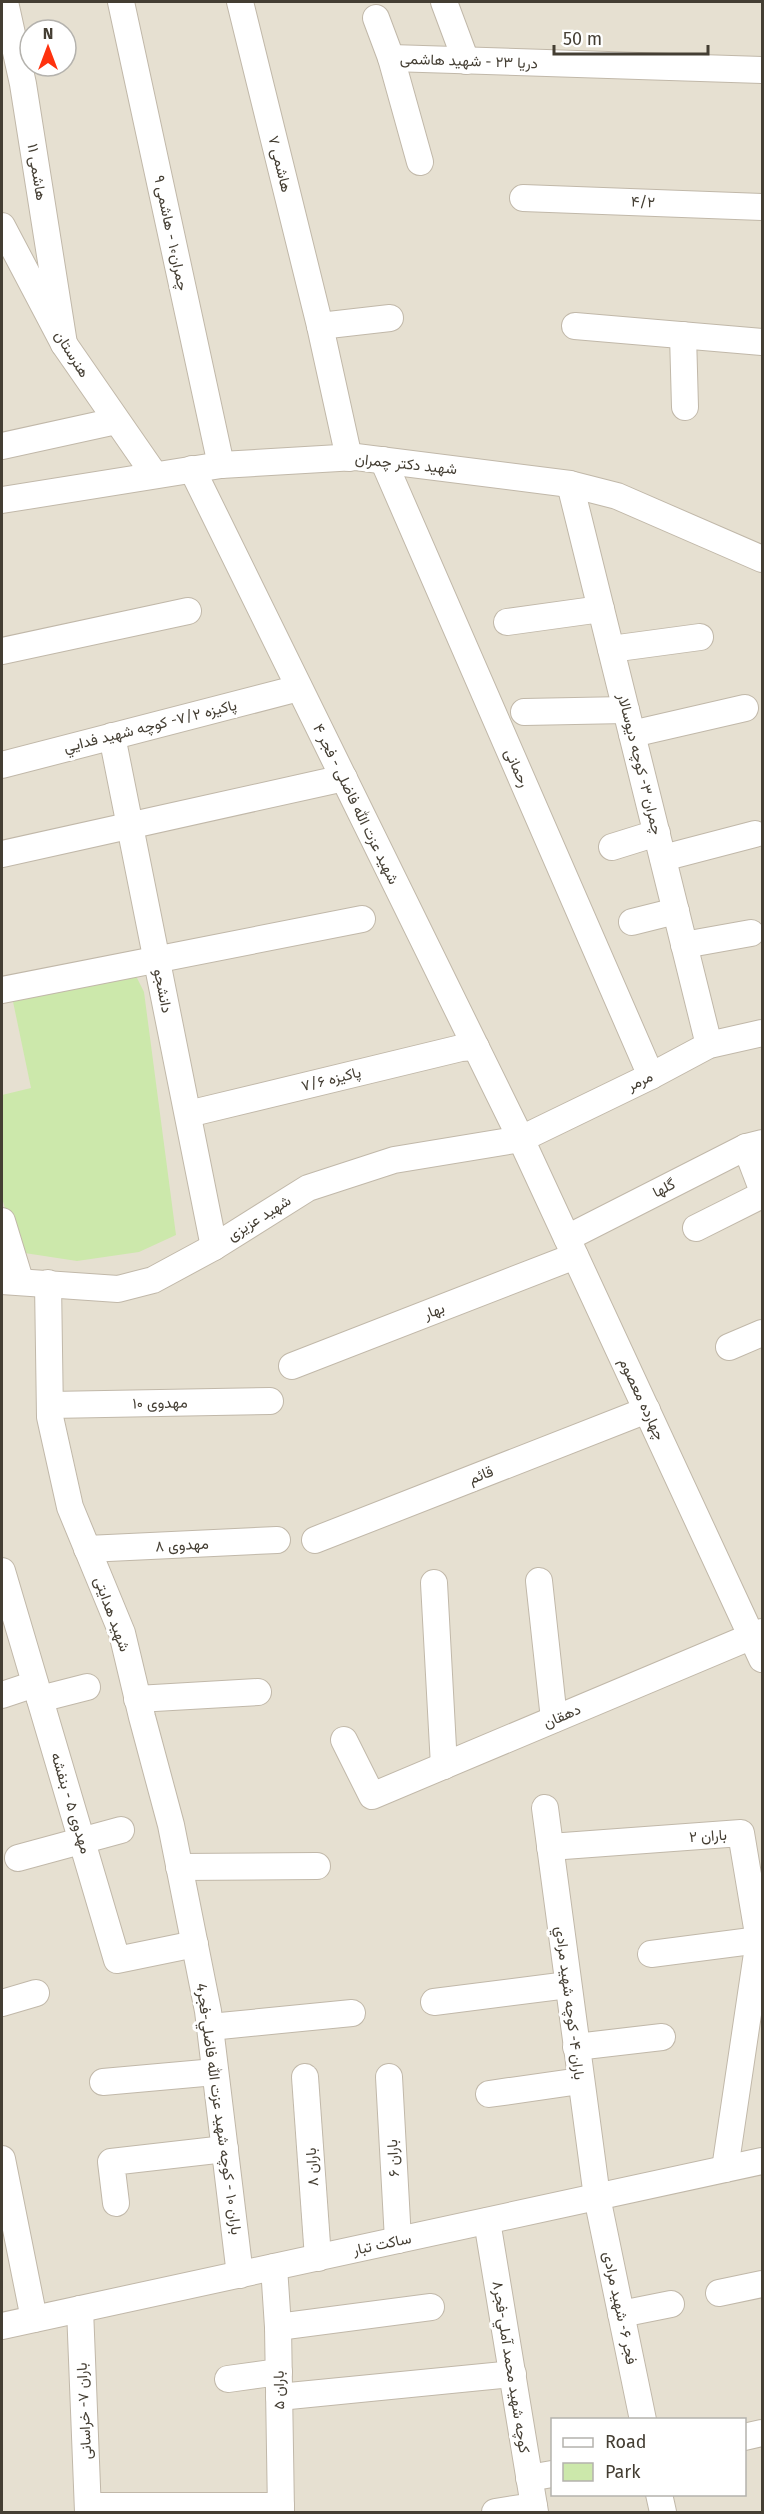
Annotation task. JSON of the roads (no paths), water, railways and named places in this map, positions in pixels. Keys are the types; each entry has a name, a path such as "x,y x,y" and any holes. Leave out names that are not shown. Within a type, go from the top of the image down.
{"street":[{"name":"هاشمی ۱۱","path":"5,2 23,84 64,344"},
{"name":"چمران۱۰ - هاشمی ۹","path":"121,2 221,465"},
{"name":"هاشمی ۷","path":"240,2 320,326 349,458"},
{"path":"444,2 466,61"},
{"path":"376,18 391,58 420,162"},
{"name":"دریا ۲۳ - شهید هاشمی","path":"391,58 762,70"},
{"name":"۴/۲","path":"523,198 762,207"},
{"name":"هنرستان","path":"2,226 64,344 154,474"},
{"path":"320,326 390,318"},
{"path":"575,326 762,342"},
{"path":"683,335 685,407"},
{"path":"2,446 116,421"},
{"name":"شهید دکتر چمران","path":"2,500 221,465 349,458 383,460 570,484 617,496 762,559"},
{"name":"رحمانی","path":"383,460 651,1076"},
{"name":"شهید عزت الله فاضلی - فجر ۴","path":"192,469 521,1139"},
{"name":"چمران ۳- كوچه ديوسالار","path":"570,484 709,1045"},
{"path":"507,622 601,609"},
{"path":"2,651 188,611"},
{"path":"611,649 700,637"},
{"name":"پاکیزه ۷/۲- كوچه شهيد فدايي","path":"2,765 299,688"},
{"path":"524,712 629,722 745,708"},
{"name":"دانشجو","path":"112,736 214,1247"},
{"path":"2,854 344,778"},
{"path":"612,847 657,833"},
{"path":"663,858 755,834"},
{"path":"632,922 676,911"},
{"path":"2,990 362,919"},
{"path":"684,945 751,933"},
{"name":"مرمر","path":"521,1139 709,1045 762,1033"},
{"name":"پاکیزه ۷/۶","path":"188,1114 461,1048 476,1047"},
{"name":"شهید عزیزی","path":"11,1281 118,1289 153,1280 214,1247 308,1188 394,1160 521,1139"},
{"name":"چهارده معصوم","path":"521,1139 647,1410 757,1634 762,1659"},
{"path":"754,1145 762,1189"},
{"name":"گلها","path":"571,1247 754,1145"},
{"path":"696,1228 762,1195"},
{"path":"2,1221 11,1281"},
{"name":"بهار","path":"292,1366 571,1247"},
{"name":"شهید هدایتی","path":"48,1283 50,1405 70,1507 122,1633 171,1825 195,1944"},
{"path":"729,1347 762,1334"},
{"name":"مهدوی ۱۰","path":"50,1405 270,1401"},
{"name":"قائم","path":"315,1540 647,1410"},
{"name":"مهدوی ۸","path":"87,1549 277,1540"},
{"name":"مهدوی ۵ - بنفشه","path":"2,1570 117,1960 195,1944"},
{"path":"539,1581 554,1719"},
{"path":"434,1583 444,1766"},
{"name":"دهقان","path":"344,1740 372,1796 757,1634"},
{"path":"2,1695 87,1687"},
{"path":"138,1699 258,1692"},
{"name":"باران ۴- كوچه شهيد مرادي","path":"545,1808 597,2197"},
{"path":"18,1858 121,1830"},
{"name":"باران ۲","path":"550,1847 741,1833 759,1940 724,2169"},
{"path":"180,1867 317,1866"},
{"path":"651,1954 759,1940"},
{"name":"باران ۱۰ - كوچه شهيد عزت الله فاضلي-فجر4","path":"195,1944 210,2027 240,2274"},
{"path":"434,2002 568,1986"},
{"path":"2,2003 36,1993"},
{"path":"210,2027 352,2013"},
{"path":"576,2048 662,2037"},
{"path":"103,2082 215,2072"},
{"name":"باران ۸","path":"305,2077 318,2258"},
{"name":"باران ۶","path":"389,2077 398,2240"},
{"path":"489,2094 580,2080"},
{"path":"116,2203 111,2162 225,2149"},
{"path":"2,2160 4,2187 34,2319"},
{"name":"ساکت تبار","path":"2,2326 762,2161"},
{"name":"فجر ۶- شهید مرادی","path":"597,2197 643,2418"},
{"name":"كوچه شهيد محمد آملي-فجر۸","path":"488,2221 513,2374 541,2476 535,2509"},
{"name":"باران ۵","path":"274,2267 278,2327 281,2509"},
{"path":"719,2293 762,2284"},
{"path":"621,2314 671,2304"},
{"path":"278,2327 431,2307"},
{"name":"باران ۷- خراسانی","path":"80,2309 88,2509"},
{"path":"228,2379 279,2372"},
{"path":"279,2397 513,2374"},
{"path":"746,2437 762,2433"},
{"path":"659,2496 663,2512"},
{"path":"88,2509 281,2509"},
{"path":"495,2512 535,2509"}]}
